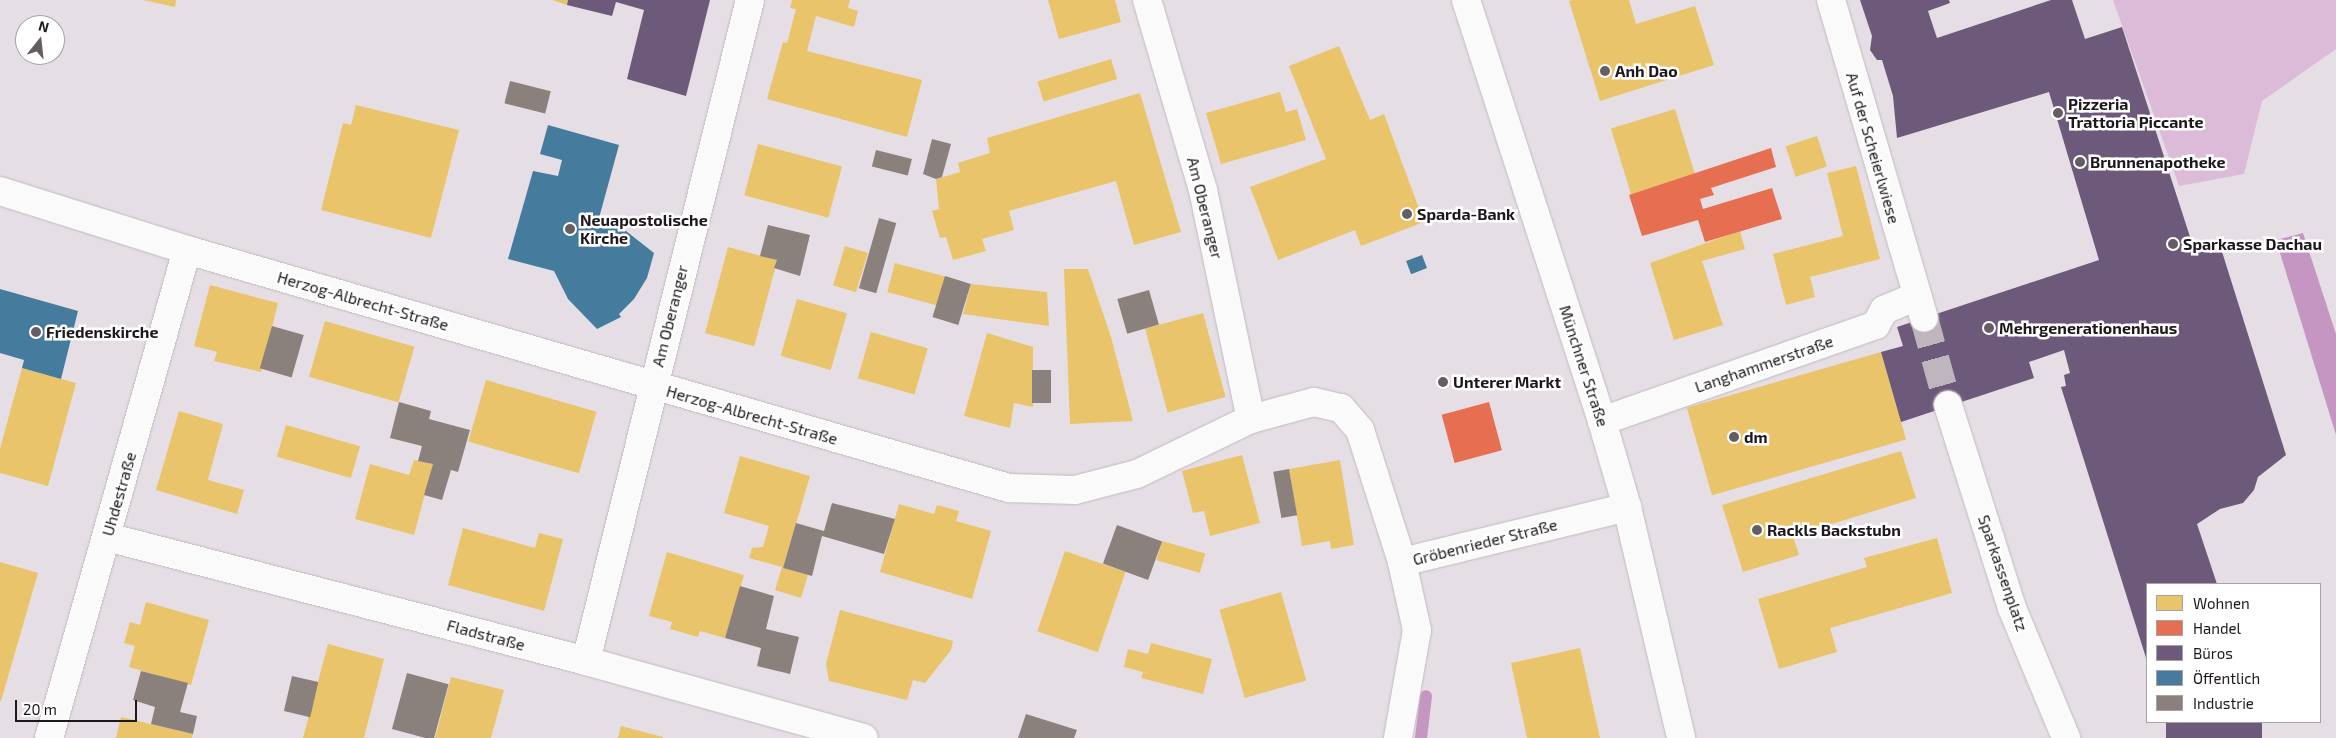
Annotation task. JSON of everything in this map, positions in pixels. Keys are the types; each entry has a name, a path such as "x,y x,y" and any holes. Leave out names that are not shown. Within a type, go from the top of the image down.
{"street":[{"name":"Am Oberanger","path":"586,661 750,0"},
{"name":"Am Oberanger","path":"1147,0 1203,190 1251,419"},
{"name":"Münchner Straße","path":"1466,0 1602,421 1627,507 1681,738"},
{"name":"Auf der Scheierlwiese","path":"1831,0 1921,307"},
{"name":"Herzog-Albrecht-Straße","path":"0,191 187,250 1009,488 1075,490 1136,474 1251,419 1314,402 1340,408 1360,430 1402,562"},
{"name":"Uhdestraße","path":"49,738 108,537 187,250"},
{"name":"Langhammerstraße","path":"1602,421 1876,325 1884,310 1921,307"},
{"name":"Sparkassenplatz","path":"1948,405 2012,608 2066,738"},
{"name":"Gröbenrieder Straße","path":"1398,738 1417,630 1402,562 1627,507"},
{"name":"Fladstraße","path":"108,537 586,661 864,738"}],"shaded area":[{"path":"2113,0 2336,0 2336,49 2262,101 2244,174 2179,186"},
{"path":"2303,233 2336,334 2336,435 2276,240"}],"building: Wohnen":[{"path":"143,0 176,0 175,7"},
{"path":"552,0 568,0 567,5"},
{"path":"792,0 850,0 848,8 858,11 854,27 816,16 807,51 922,80 907,137 767,99 783,42 787,43 796,9 790,8"},
{"path":"1048,0 1115,0 1121,22 1059,39"},
{"path":"1629,0 1636,24 1695,6 1714,65 1600,101 1569,1"},
{"path":"1339,46 1370,120 1384,114 1424,222 1361,246 1355,230 1278,260 1250,187 1326,159 1289,66"},
{"path":"1111,59 1117,79 1044,102 1037,82"},
{"path":"1280,92 1286,112 1297,109 1306,140 1221,164 1206,113"},
{"path":"1140,93 1181,232 1134,245 1116,181 1009,211 1014,230 982,239 986,251 953,260 946,237 940,238 932,211 939,209 936,179 960,172 958,163 990,153 987,138"},
{"path":"356,105 459,130 431,238 321,210 343,123 351,125"},
{"path":"1675,109 1695,175 1631,195 1611,129"},
{"path":"1817,136 1827,166 1796,177 1786,146"},
{"path":"758,144 842,167 828,218 744,195"},
{"path":"1856,166 1880,259 1810,277 1815,297 1786,305 1773,254 1843,236 1827,173"},
{"path":"1740,231 1745,249 1702,261 1723,325 1674,340 1650,263"},
{"path":"845,246 868,253 856,292 833,285"},
{"path":"728,247 777,260 754,346 705,333"},
{"path":"895,263 945,276 937,305 887,292"},
{"path":"1064,269 1088,269 1111,337 1133,421 1070,424"},
{"path":"971,284 1047,292 1049,326 963,314"},
{"path":"210,285 278,303 261,372 214,361 217,352 194,346"},
{"path":"797,299 847,313 831,370 781,356"},
{"path":"1203,313 1226,397 1168,413 1145,329"},
{"path":"325,321 414,347 398,402 309,377"},
{"path":"871,332 928,348 914,394 858,378"},
{"path":"987,333 1033,347 1033,407 1014,403 1010,428 964,416"},
{"path":"1881,352 1906,439 1712,495 1687,408"},
{"path":"22,368 76,383 48,486 0,473 0,449"},
{"path":"486,380 597,412 579,473 468,442"},
{"path":"179,411 223,424 208,480 244,490 237,514 156,490"},
{"path":"286,425 360,446 351,478 277,457"},
{"path":"1901,451 1916,498 1793,536 1799,555 1743,572 1722,505"},
{"path":"1242,455 1260,523 1210,536 1204,511 1193,513 1182,471"},
{"path":"740,456 810,476 783,568 808,575 801,598 775,590 782,567 749,558 752,548 763,547 769,526 724,513"},
{"path":"414,460 433,464 414,535 355,519 370,464 409,475"},
{"path":"1340,460 1354,545 1331,549 1330,541 1302,546 1289,469"},
{"path":"899,504 934,514 937,505 959,511 956,521 991,531 972,599 880,572"},
{"path":"463,528 535,548 539,533 563,539 544,611 448,585"},
{"path":"1937,538 1952,593 1830,628 1837,652 1779,669 1758,599 1867,567 1864,558"},
{"path":"1162,541 1205,553 1200,573 1156,560"},
{"path":"1065,551 1126,572 1098,652 1037,631"},
{"path":"667,552 744,575 725,638 700,631 698,637 670,629 672,622 649,616"},
{"path":"0,562 38,573 1,701 0,701"},
{"path":"1281,592 1306,680 1245,698 1219,610"},
{"path":"146,602 209,620 191,685 129,667 135,646 124,643 130,622 140,625"},
{"path":"840,610 953,641 951,650 925,683 913,680 907,700 829,681 826,664"},
{"path":"1151,643 1212,659 1203,694 1141,678 1143,672 1124,667 1128,649 1148,654"},
{"path":"328,644 384,659 364,738 303,738"},
{"path":"1580,648 1600,738 1527,738 1511,663"},
{"path":"451,677 504,690 491,738 435,738"},
{"path":"121,717 193,734 192,738 116,738"},
{"path":"621,726 663,737 663,738 618,738"}],"building: Handel":[{"path":"1771,148 1776,167 1711,188 1714,195 1700,199 1703,209 1772,188 1782,219 1705,242 1698,220 1642,236 1629,195"},
{"path":"1489,402 1502,450 1455,463 1442,415"}],"building: Büros":[{"path":"568,0 710,0 686,96 627,79 644,10 616,2 612,16 567,5"},
{"path":"1860,0 1949,0 1950,3 1928,11 1937,38 2051,0 2072,0 2085,39 2122,27 2193,246 2218,239 2286,455 2258,477 2254,490 2243,503 2220,509 2197,524 2217,583 2146,583 2146,658 2061,387 2066,386 2064,375 2070,373 2064,350 2029,362 2034,378 1901,422 1881,352 1903,346 1897,327 2099,260 2049,92 1897,138 1893,96 1882,60 1877,60 1870,50 1872,36"},
{"path":"2166,723 2262,723 2262,738 2166,738"}],"building: Öffentlich":[{"name":"Neuapostolische Kirche","path":"548,125 619,145 599,218 626,231 654,253 647,278 634,299 619,314 621,317 597,329 568,299 554,271 508,259 533,171 558,176 562,160 540,154"},
{"path":"1422,255 1427,268 1411,274 1406,261"},
{"name":"Friedenskirche","path":"0,289 78,311 61,379 22,368 24,360 0,353"}],"building: Industrie":[{"path":"510,81 551,91 545,113 504,103"},
{"path":"932,139 951,144 942,177 936,179 923,174"},
{"path":"876,150 912,159 908,175 872,166"},
{"path":"879,218 896,223 876,293 859,288"},
{"path":"768,225 810,235 800,276 774,268 777,260 760,256"},
{"path":"945,276 971,284 958,325 932,317"},
{"path":"1149,290 1159,325 1127,334 1117,299"},
{"path":"272,326 304,335 292,377 260,368"},
{"path":"1032,370 1051,370 1051,403 1032,403"},
{"path":"399,402 431,411 429,419 470,430 458,472 451,470 442,500 424,495 433,464 418,461 422,446 390,438"},
{"path":"1289,469 1297,515 1281,518 1273,472"},
{"path":"832,503 895,519 884,554 822,536 812,576 783,568 796,523 824,531"},
{"path":"1117,525 1162,541 1148,580 1103,564"},
{"path":"740,586 774,596 766,629 799,637 790,674 757,666 761,648 725,638"},
{"path":"141,671 188,683 180,712 197,716 193,734 151,724 155,707 133,700"},
{"path":"407,673 449,684 434,738 425,738 392,729"},
{"path":"292,676 318,682 310,717 284,711"},
{"path":"1026,714 1077,730 1074,738 1018,738"}],"waterway":[{"path":"1421,738 1426,696"}],"tunnel":[{"path":"1924,318 1948,405"}],"place":[{"name":"Anh Dao","path":"1605,71"},
{"name":"Pizzeria Trattoria Piccante","path":"2058,113"},
{"name":"Brunnenapotheke","path":"2080,162"},
{"name":"Sparda-Bank","path":"1407,214"},
{"name":"Neuapostolische Kirche","path":"570,229"},
{"name":"Sparkasse Dachau","path":"2173,244"},
{"name":"Mehrgenerationenhaus","path":"1989,328"},
{"name":"Friedenskirche","path":"36,332"},
{"name":"Unterer Markt","path":"1443,382"},
{"name":"dm","path":"1734,437"},
{"name":"Rackls Backstubn","path":"1757,530"}]}
